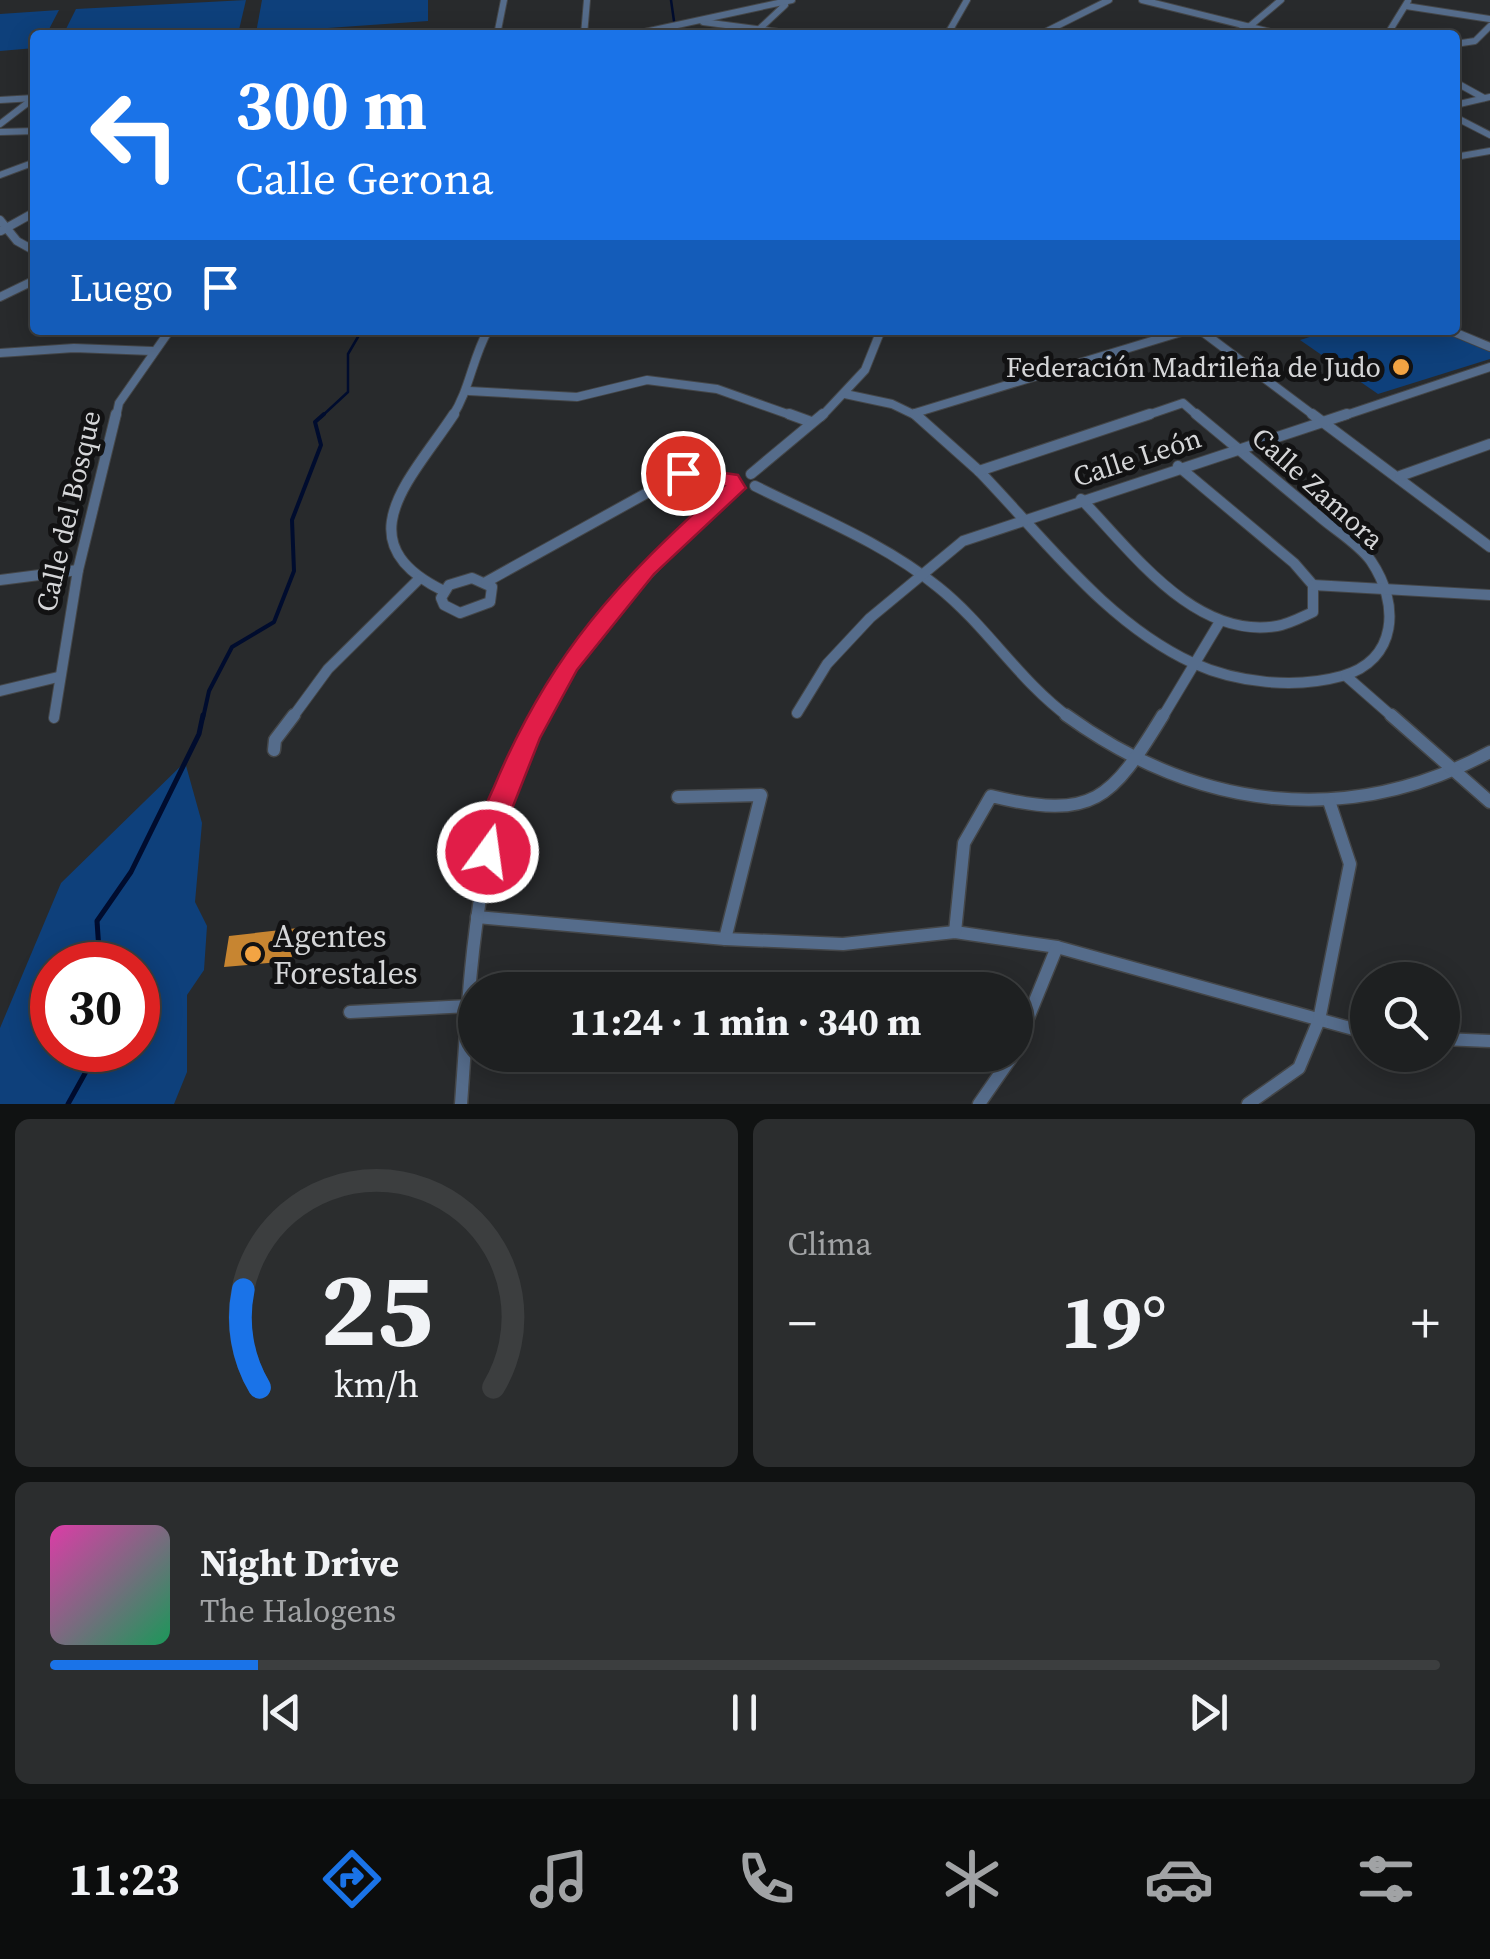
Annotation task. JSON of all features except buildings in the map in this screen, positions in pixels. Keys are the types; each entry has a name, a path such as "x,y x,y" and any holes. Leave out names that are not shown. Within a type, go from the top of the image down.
{"street":[{"path":"498,30 504,0"},
{"path":"584,30 587,0"},
{"path":"950,30 967,0"},
{"path":"1049,30 1109,0"},
{"path":"1142,0 1265,30"},
{"path":"1241,30 1281,0"},
{"path":"648,30 790,1"},
{"path":"759,30 790,1"},
{"path":"1391,30 1409,2 1490,22 1475,40 1460,43"},
{"path":"693,20 737,30"},
{"path":"1460,84 1487,98"},
{"path":"0,100 30,98"},
{"path":"1460,109 1487,98"},
{"path":"0,124 30,101"},
{"path":"1460,114 1490,135"},
{"path":"0,132 30,130"},
{"path":"1460,157 1490,151"},
{"path":"0,175 30,164"},
{"path":"30,214 2,227 30,247"},
{"path":"0,296 30,282"},
{"name":"Calle del Bosque","path":"54,718 78,570 119,403 166,335"},
{"path":"444,590 419,579 394,549 390,512 469,391 472,358 485,335"},
{"path":"444,590 463,579 486,582 683,473 733,484 753,480 810,422 844,394 880,349 881,335"},
{"path":"915,413 1172,335"},
{"path":"1207,335 1490,547"},
{"path":"1460,335 1490,347"},
{"path":"0,353 74,348 152,351"},
{"name":"Calle León","path":"798,712 828,664 870,618 963,541 1178,466 1490,367"},
{"path":"469,391 577,397 647,380 717,389 810,422"},
{"path":"844,394 915,413 1143,635 1190,665 1244,680 1292,684 1346,676 1490,802"},
{"name":"Calle Zamora","path":"977,472 1183,403 1370,558 1387,590 1392,620 1381,653 1346,676"},
{"path":"1400,476 1490,444"},
{"path":"1081,499 1184,600 1218,623 1257,630 1289,626 1313,612 1313,585 1294,562 1178,466"},
{"path":"753,480 924,575 1052,705 1134,759 1214,786 1281,798 1329,800 1396,792 1457,776 1490,752"},
{"path":"472,972 476,917 494,819 527,738 568,665 646,569 733,484"},
{"path":"0,580 78,570"},
{"path":"274,750 275,740 328,668 419,579"},
{"path":"444,590 444,605 450,610 472,612 490,602 494,594 486,582"},
{"path":"1313,585 1490,595"},
{"path":"955,932 964,843 991,796 1034,807 1076,804 1114,790 1218,623"},
{"path":"0,691 58,676"},
{"path":"678,796 761,795 725,939"},
{"path":"1248,1104 1299,1068 1319,1020 1350,864 1329,800"},
{"path":"476,917 725,939 843,944 955,932 1058,947 1350,1029"},
{"path":"1033,1007 1058,947"},
{"path":"350,1012 458,1007"},
{"path":"1460,1040 1490,1041"},
{"path":"461,1104 464,1072"},
{"path":"979,1104 1001,1072"}],"shaded area":[{"path":"246,0 239,30 66,30 76,9"},
{"path":"262,0 428,0 428,21 257,30"},
{"path":"59,10 49,30 30,30 30,48 0,51 0,14"},
{"name":"Federación Madrileña de Judo","path":"1316,335 1449,335 1490,352 1490,359 1378,394 1300,340"},
{"path":"185,762 202,823 195,902 207,926 204,970 187,995 187,1072 174,1104 0,1104 0,1028 30,957 30,1072 160,1072 160,942 36,942 61,883"}],"waterway":[{"path":"671,0 675,30"},
{"path":"321,417 348,392 348,354 359,335"},
{"path":"203,718 209,691 232,647 274,622 294,571 292,520 321,445 315,422 324,414"},
{"path":"98,942 97,921 131,872 199,734 203,715"},
{"path":"68,1104 86,1072"}],"place":[{"name":"Federación Madrileña de Judo","path":"1401,367"},
{"name":"Agentes Forestales","path":"253,954"}],"route":[{"path":"488,852 494,819 527,738 568,665 646,569 735,488 730,480 683,473"}]}
